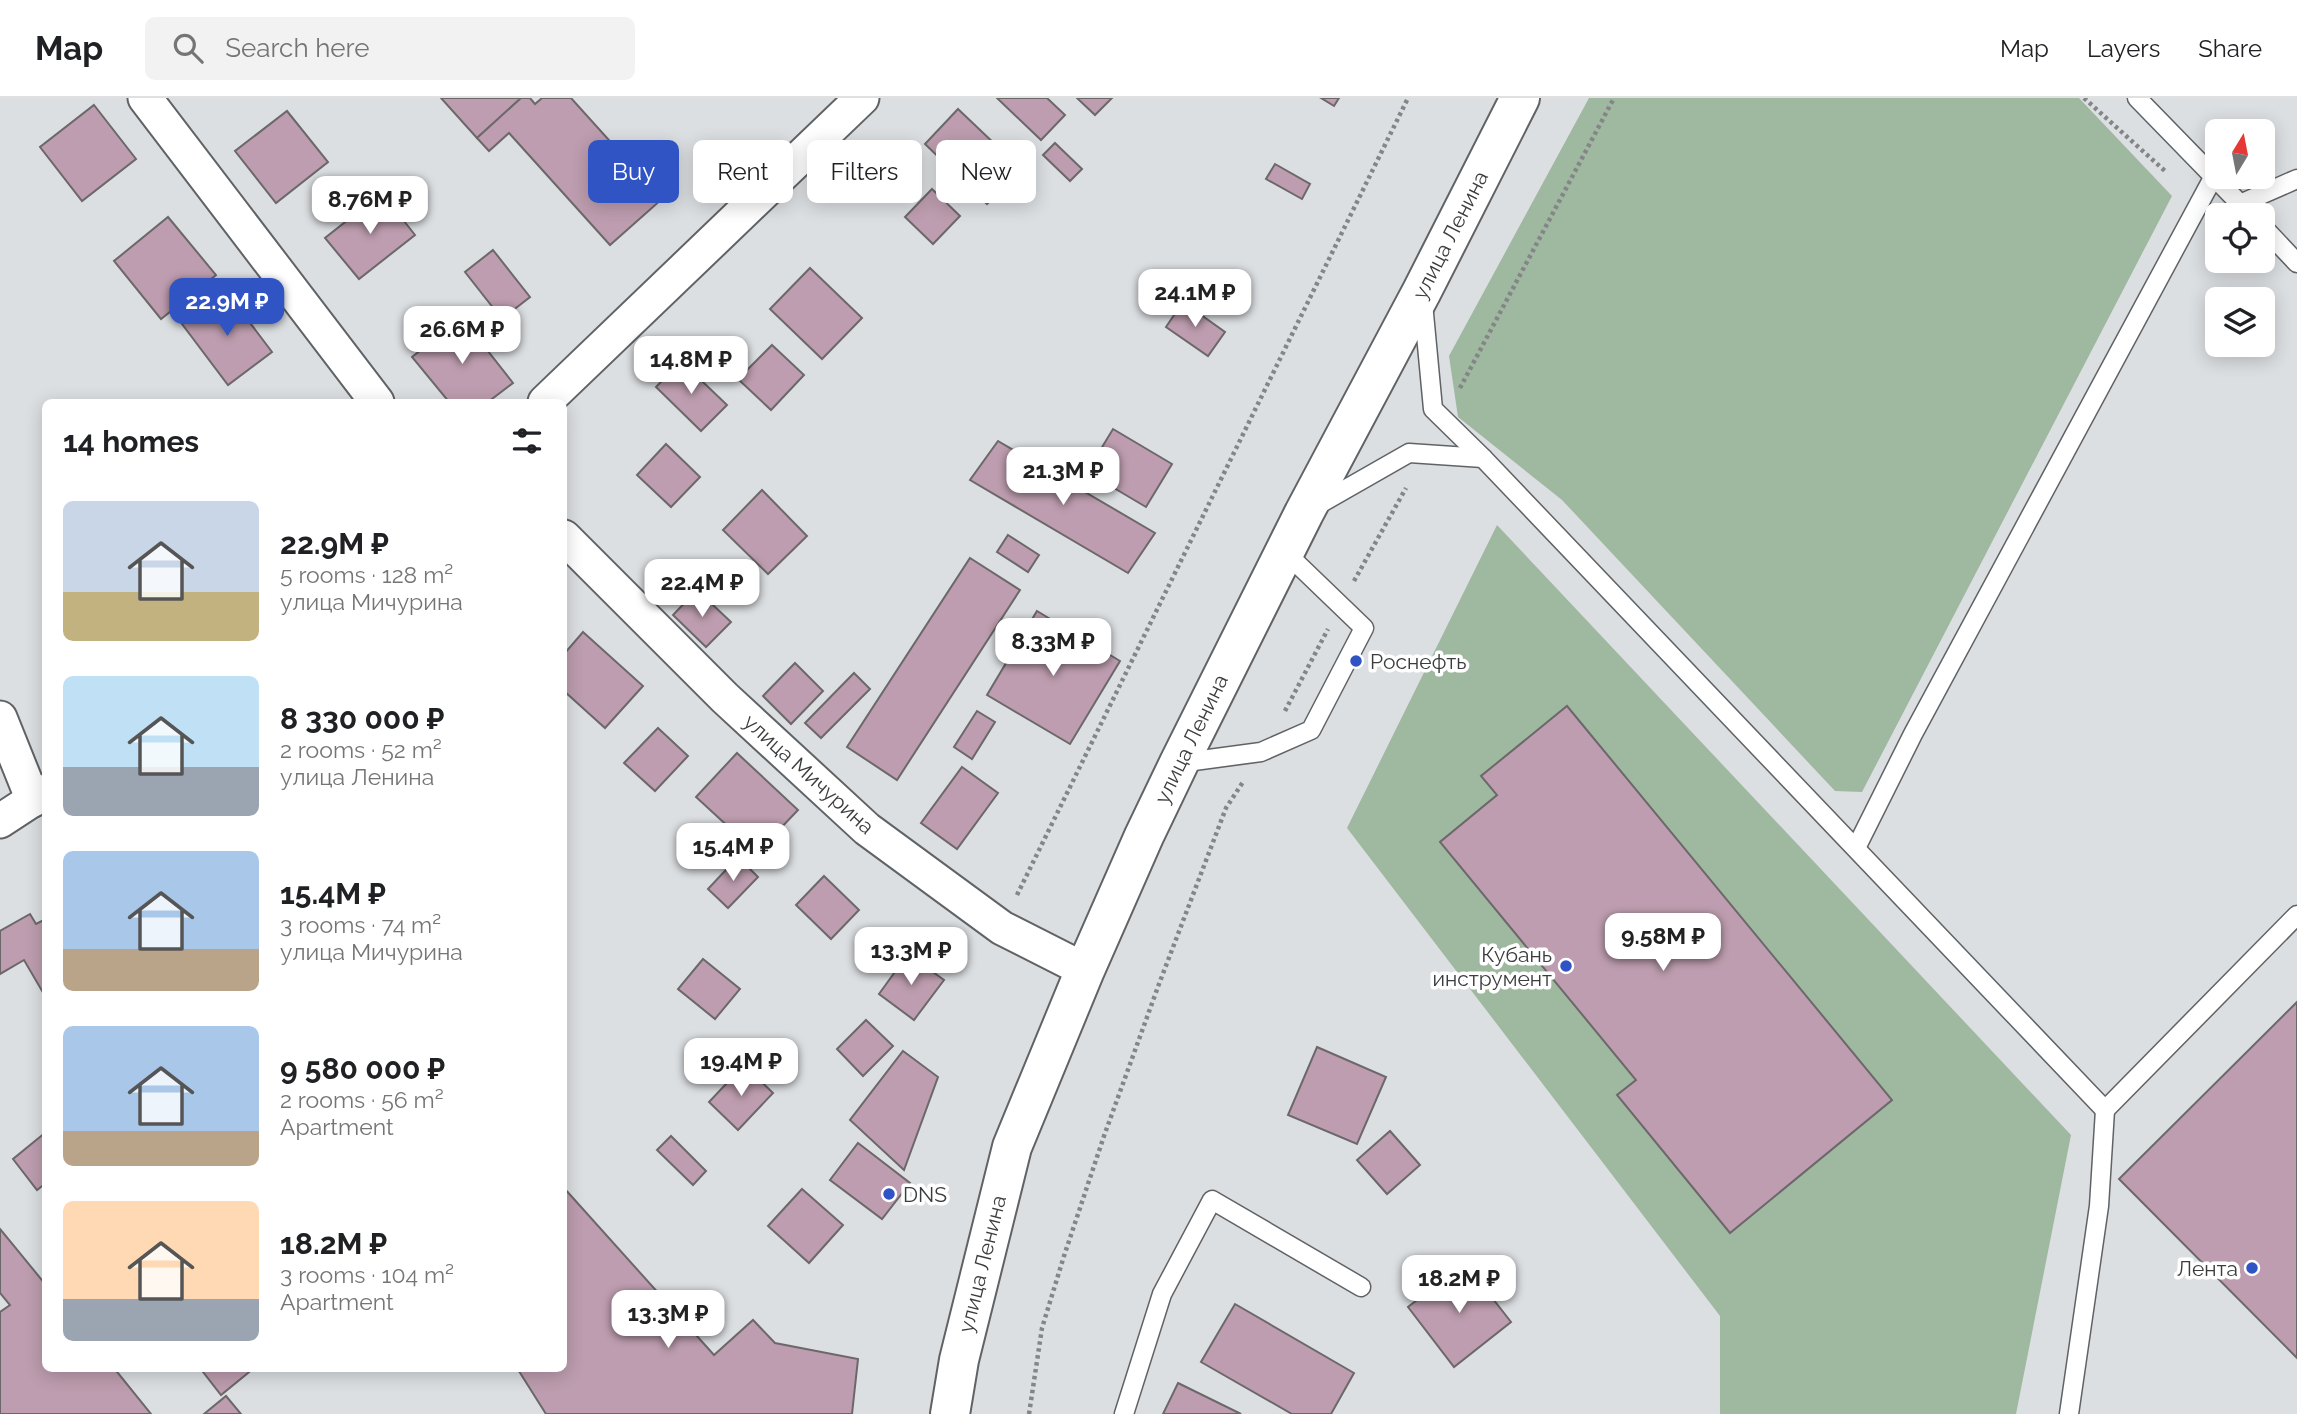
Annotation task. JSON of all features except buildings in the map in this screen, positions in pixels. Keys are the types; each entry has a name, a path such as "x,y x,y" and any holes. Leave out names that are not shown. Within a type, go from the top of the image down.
{"highway":[{"name":"улица Ленина","path":"950,1414 959,1360 1012,1147 1143,836 1304,513 1422,291 1520,98"}],"street":[{"path":"145,98 375,399"},
{"path":"548,399 862,98"},
{"name":"улица Мичурина","path":"567,540 725,698 867,829 1002,928 1085,970"},
{"path":"0,718 39,796 0,821"}],"lane":[{"path":"2137,98 2205,167"},
{"path":"2257,203 2297,178"},
{"path":"1856,848 1927,709 2207,189"},
{"path":"2226,189 2239,203"},
{"path":"2275,240 2297,263"},
{"path":"1422,291 1433,408 2105,1110"},
{"path":"1304,513 1409,453 1483,458"},
{"path":"1179,763 1261,752 1311,730 1364,628 1285,552"},
{"path":"2069,1414 2099,1206 2105,1110 2297,915"},
{"path":"1124,1414 1162,1294 1212,1200 1361,1287"}],"path":[{"path":"1002,928 1408,98"},
{"path":"2084,98 2200,202"}],"green space":[{"path":"1589,98 2079,98 2172,196 1862,792 1835,791 1562,500 1458,417 1449,356"},
{"path":"1497,525 2071,1135 2016,1414 1720,1414 1720,1316 1347,828"}],"place":[{"name":"Роснефть","path":"1356,661"},
{"name":"Кубань инструмент","path":"1566,966"},
{"name":"DNS","path":"889,1194"},
{"name":"Лента","path":"2252,1268"}]}
